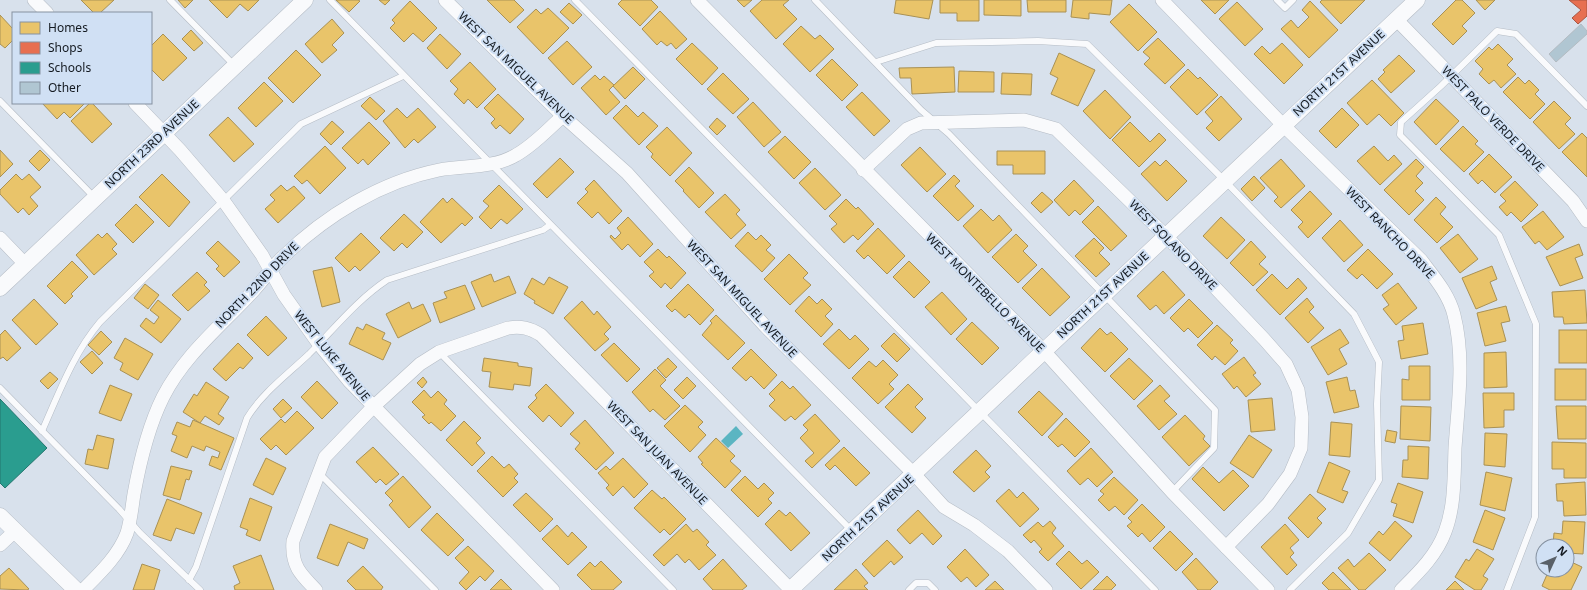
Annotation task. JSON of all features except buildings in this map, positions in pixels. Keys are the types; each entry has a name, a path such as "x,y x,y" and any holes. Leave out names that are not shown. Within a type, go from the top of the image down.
{"street":[{"path":"34,0 46,12"},
{"name":"WEST SAN MIGUEL AVENUE","path":"445,0 563,116 628,173 765,326 915,475 944,507 974,525 1008,550 1046,590"},
{"name":"WEST MONTEBELLO AVENUE","path":"697,0 1044,352 1172,492 1268,590"},
{"name":"WEST RANCHO DRIVE","path":"1162,0 1283,125 1421,260 1439,284 1454,313 1459,337 1460,366 1452,508 1445,532 1435,553 1401,590"},
{"name":"NORTH 21ST AVENUE","path":"790,590 915,475 1224,180 1417,0"},
{"name":"NORTH 23RD AVENUE","path":"0,288 165,134 303,1"},
{"name":"WEST PALO VERDE DRIVE","path":"1396,19 1574,201 1587,222"},
{"name":"WEST LUKE AVENUE","path":"136,104 165,134 223,200 261,253 284,295 318,343 373,407 553,590"},
{"name":"NORTH 22ND DRIVE","path":"83,590 112,559 126,534 130,521 141,457 151,426 163,397 183,364 202,342 254,290 271,270 322,222 385,188 438,170 492,165 515,156 531,145 563,116"},
{"name":"WEST SOLANO DRIVE","path":"863,170 907,130 921,123 1024,120 1056,129 1166,236 1286,364 1298,390 1302,417 1301,448 1290,474 1268,504 1226,547"},
{"path":"0,238 26,265"},
{"name":"WEST SAN JUAN AVENUE","path":"439,352 508,328 518,326 532,330 541,335 790,590"},
{"path":"316,590 300,573 292,555 293,541 318,472 325,457 373,407 420,364 439,352"},
{"path":"0,516 76,590"},
{"path":"0,545 15,530"}],"lane":[{"path":"170,0 235,66"},
{"path":"330,0 403,76 853,532"},
{"path":"576,0 1155,590"},
{"path":"815,0 921,110 949,134 1216,410 1214,448 1172,492"},
{"path":"1276,0 1285,8 1293,0"},
{"path":"1507,590 1535,516 1536,324 1499,235 1400,135 1401,122 1497,31 1516,34 1587,106"},
{"path":"876,62 936,43 1038,41 1087,44 1224,180 1354,314 1379,362 1377,404 1379,480 1348,534 1290,590"},
{"path":"42,431 75,357 86,338 100,322 223,200 301,124 403,76"},
{"path":"0,101 95,198"},
{"path":"189,580 196,567 247,418 259,401 376,288 387,280 543,230 550,225"},
{"path":"439,352 673,590"},
{"path":"0,388 140,533 200,590"},
{"path":"318,472 435,590"},
{"path":"909,590 916,583 928,583 935,590"}],"water":[{"path":"736,426 743,434 728,448 721,441"}]}
